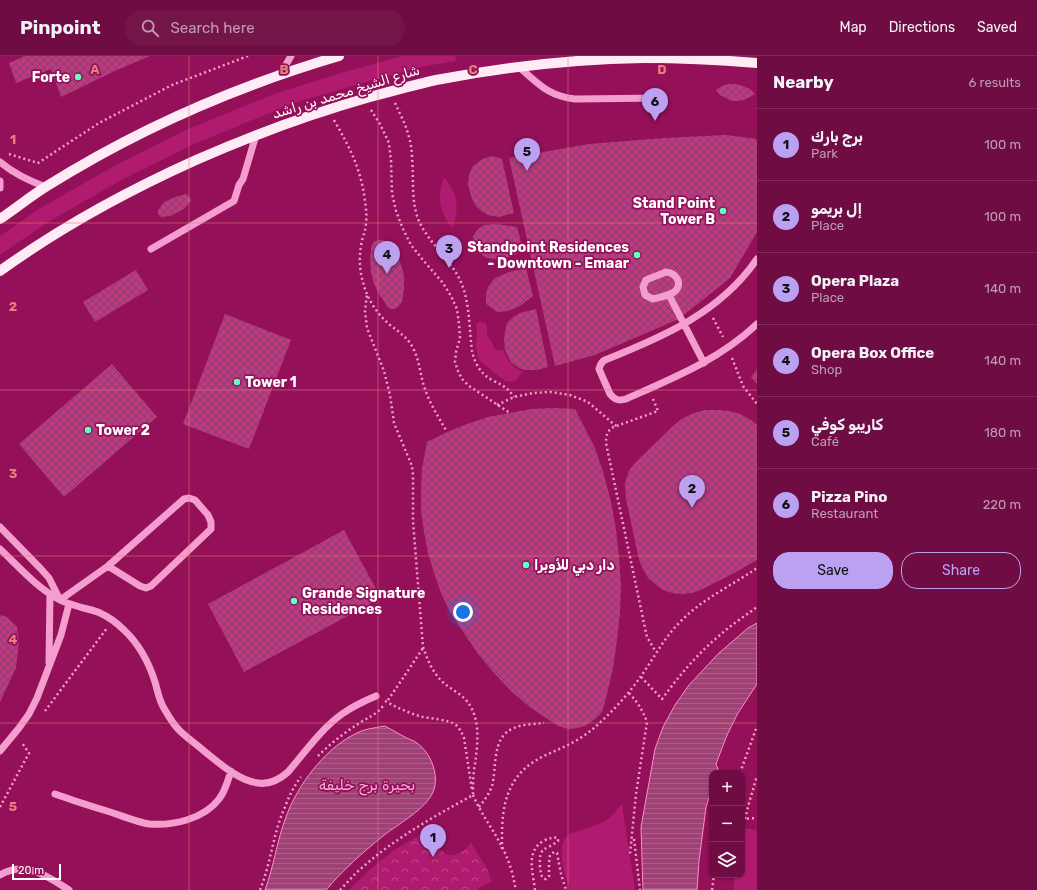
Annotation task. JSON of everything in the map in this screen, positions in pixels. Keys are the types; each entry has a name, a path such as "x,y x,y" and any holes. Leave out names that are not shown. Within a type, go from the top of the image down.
{"main road":[{"path":"0,219 75,169 160,124 239,90 311,64 339,56"},
{"name":"شارع الشيخ محمد بن راشد","path":"0,271 58,232 177,168 256,135 302,118 364,99 435,80 519,67 603,59 686,58 757,63"}],"street":[{"path":"280,75 291,56"},
{"path":"519,67 543,88 564,98 575,100 663,98"},
{"path":"151,249 234,201 239,185 243,179 256,135"},
{"path":"0,162 19,176 46,187"},
{"path":"0,181 0,188"},
{"path":"757,259 732,289 708,309 684,324 605,360 600,365 600,374 613,398 617,400 626,399 704,363 741,338 757,324"},
{"path":"670,272 677,278 678,286 676,290 669,295 653,299 649,298 643,292 644,283 650,278 670,272"},
{"path":"669,295 704,363"},
{"path":"60,600 108,566 184,499 189,498 195,500 208,515 211,529 151,586 146,588 140,586 108,566"},
{"path":"0,527 49,578 60,600"},
{"path":"0,549 31,579 50,594 69,604 99,612 113,620 136,644 145,658 152,671 159,698 170,720 187,738 219,763 251,782 267,783 282,777 331,723 354,706 376,696"},
{"path":"49,665 50,594"},
{"path":"0,751 29,714 61,635 69,604"},
{"path":"55,794 149,824 182,822 195,817 212,807 220,798 231,771"},
{"path":"0,875 12,870 24,869 36,871 69,890"}],"path":[{"path":"5,152 38,163 99,123 166,89 248,56"},
{"path":"390,92 409,137 412,158 414,205 418,218 431,240 458,276 463,287 467,300 474,359 477,366 487,377 506,387 511,391 514,397"},
{"path":"364,99 380,124 389,143 392,193 402,229 423,260 443,283 457,309 460,338 455,362 458,371 462,379 470,386 510,413"},
{"path":"327,110 352,153 362,182 366,217 365,232 360,254 362,281 373,306 390,325 408,339 414,348 418,358 425,390 447,432"},
{"path":"367,294 365,311 367,328 384,371 390,395 394,423 412,466 413,521 423,648 435,674 445,684 464,698 474,715 477,727 477,740 473,795"},
{"path":"708,309 728,347 743,386 757,404"},
{"path":"648,390 658,411 611,428 606,437 606,442 647,637 656,652"},
{"path":"497,404 514,397 533,393 552,392 570,395 588,402 616,426"},
{"path":"502,848 502,817 504,802 518,775 541,757 567,746 592,730 629,693 641,677 656,652 680,622 704,602 757,568"},
{"path":"641,677 662,699 684,671 708,645 757,607"},
{"path":"42,714 113,620"},
{"path":"317,758 339,737 380,710 423,648"},
{"path":"629,693 639,704 647,722 636,794 630,854"},
{"path":"376,696 411,713 448,722 455,725 461,731 464,738 473,795 510,865 516,890"},
{"path":"479,807 488,796 491,788 498,744 504,735 513,728 524,725 544,723"},
{"path":"741,770 757,726"},
{"path":"0,807 29,753 21,742"},
{"path":"260,890 271,857 277,828 284,807 294,787 303,775"},
{"path":"745,815 757,776"},
{"path":"340,890 363,866 392,843 424,822 473,795"},
{"path":"745,819 757,818"},
{"path":"633,832 640,890"},
{"path":"535,890 532,860 534,851 542,842 553,838 558,838 558,841 543,849 540,855 541,875 546,879 549,876 550,855 554,852 557,853 566,890"},
{"path":"712,890 714,878"}],"green space":[{"path":"403,56 455,56 456,61 425,66 294,103 194,144 121,180 48,222 0,255 0,236 39,209 114,166 186,130 274,94 341,73"},
{"path":"444,177 455,195 456,201 457,208 455,221 452,228 444,216 440,204 440,191"},
{"path":"479,322 486,324 488,337 495,350 503,350 511,363 523,372 516,380 510,382 505,381 481,362 478,357 476,347 476,325"},
{"path":"622,804 635,890 571,890 566,877 561,853 562,845 565,839 572,833 598,825 607,820"},
{"path":"435,826 437,843 445,854 454,855 459,853 471,843 487,869 492,882 477,890 349,890 373,867 393,851"},
{"path":"745,828 757,830 757,890 734,890 734,878 745,878"}],"water":[{"path":"757,623 757,684 738,713 727,735 716,764 718,770 709,770 709,798 706,807 697,890 643,890 641,827 655,749 663,727 675,705 689,685 719,653 748,628"},
{"name":"بحيرة برج خليفة","path":"385,726 422,747 430,759 435,772 435,786 429,798 411,816 383,836 361,855 339,875 326,890 265,890 286,817 304,781 322,759 342,742 361,731"}],"building":[{"name":"Forte","path":"22,56 150,56 61,97 51,69 16,83 9,63 23,57"},
{"path":"729,84 743,86 750,89 755,94 744,100 732,101 720,95 716,90"},
{"name":"Standpoint Residences - Downtown - Emaar","path":"726,135 757,139 757,232 730,278 679,319 595,355 555,366 509,158 589,144"},
{"path":"492,156 502,159 514,213 499,217 488,215 475,205 468,185 469,175 473,166 483,159"},
{"path":"187,194 191,201 184,209 170,216 161,217 158,214 158,210 164,202"},
{"path":"496,224 517,227 523,250 510,257 497,259 487,258 479,253 474,244 473,236 477,230 484,225"},
{"path":"379,240 383,240 387,243 395,252 401,264 404,276 402,302 395,309 388,307 379,294 374,284 371,272 370,260 372,244"},
{"path":"526,268 533,296 520,306 508,311 497,312 486,304 488,287 495,278 509,272"},
{"path":"136,270 148,290 95,322 83,302"},
{"path":"536,309 548,367 537,370 525,370 519,368 511,362 505,350 504,337 507,323 513,317 520,313"},
{"name":"Tower 1","path":"225,314 291,340 249,449 183,424"},
{"name":"Tower 2","path":"112,364 157,417 64,497 19,444"},
{"path":"757,369 757,384 751,377"},
{"name":"دار دبي للأوبرا","path":"531,409 575,409 595,448 611,502 616,529 621,585 620,613 613,668 602,712 587,725 568,729 558,726 531,708 512,692 478,654 450,612 441,593 428,553 421,511 422,469 427,442 447,432 488,417"},
{"path":"705,410 729,411 740,414 757,425 757,560 701,590 692,593 672,593 663,590 648,578 639,560 626,499 625,484 630,469 673,426 683,418"},
{"name":"Grande Signature Residences","path":"344,530 381,598 244,672 208,604"},
{"path":"0,615 7,617 17,627 19,642 16,668 0,702"}],"place":[{"name":"Forte","path":"78,77"},
{"name":"Pizza Pino","path":"655,121"},
{"name":"كاريبو كوفي","path":"527,171"},
{"name":"Stand Point Tower B","path":"723,211"},
{"name":"Standpoint Residences - Downtown - Emaar","path":"637,255"},
{"name":"Opera Plaza","path":"449,268"},
{"name":"Opera Box Office","path":"387,274"},
{"name":"Tower 1","path":"237,382"},
{"name":"Tower 2","path":"88,430"},
{"name":"إل بريمو","path":"692,508"},
{"name":"دار دبي للأوبرا","path":"526,565"},
{"name":"Grande Signature Residences","path":"294,601"},
{"name":"برج بارك","path":"433,857"}]}
